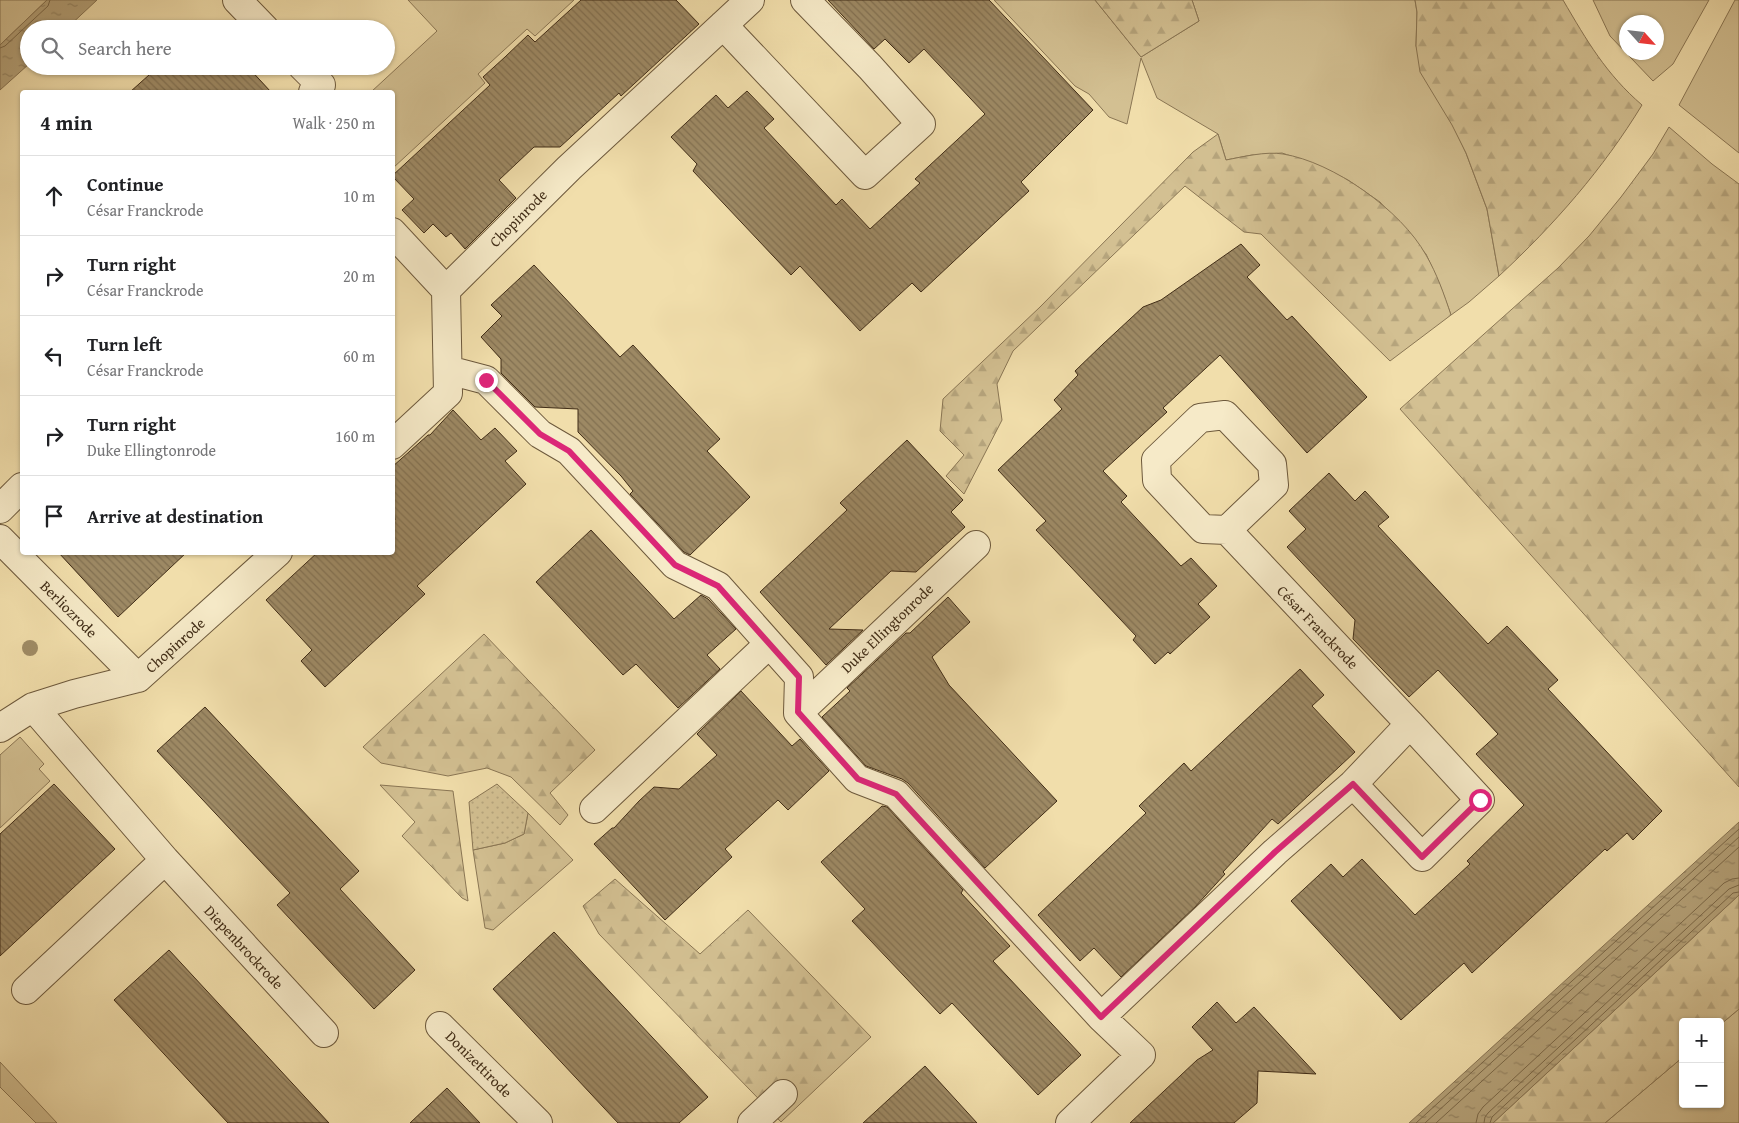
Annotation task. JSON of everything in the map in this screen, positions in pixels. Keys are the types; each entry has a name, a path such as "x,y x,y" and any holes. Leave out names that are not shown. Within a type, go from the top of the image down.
{"street":[{"path":"237,0 256,20"},
{"name":"Chopinrode","path":"446,290 569,168 750,0"},
{"path":"723,25 865,175 921,124 870,67 805,0"},
{"path":"311,75 321,85 316,90"},
{"path":"395,235 446,290 448,370 448,393 395,442"},
{"path":"448,370 486,380 540,434 569,451 675,565 718,586 799,677 798,712 858,779 896,794 1101,1017 1141,1055 1070,1123"},
{"path":"1225,415 1272,464 1274,486 1227,530 1204,530 1157,480 1156,460 1200,418 1225,415"},
{"path":"0,509 20,489"},
{"name":"César Franckrode","path":"1227,530 1480,800 1422,857 1353,784"},
{"name":"Berliozrode","path":"0,539 138,678"},
{"name":"Duke Ellingtonrode","path":"798,712 976,544"},
{"name":"Chopinrode","path":"0,728 33,707 74,694 138,678 275,555"},
{"path":"594,809 769,644"},
{"name":"Diepenbrockrode","path":"33,707 165,860 324,1033"},
{"path":"1101,1017 1275,852 1353,784 1410,724"},
{"path":"26,990 165,860"},
{"name":"Donizettirode","path":"440,1026 538,1123"},
{"path":"752,1123 783,1094"}],"green space":[{"path":"0,0 47,0 26,20 20,20 20,26 0,45"},
{"path":"408,0 574,0 535,36 527,29 478,74 485,83 395,166 395,90 373,90 389,75 395,75 395,70 437,31"},
{"path":"994,0 1095,0 1141,57 1199,21 1192,0 1415,0 1417,12 1416,46 1466,153 1487,209 1499,276 1451,315 1426,254 1380,202 1348,180 1315,164 1282,153 1252,155 1226,160 1218,134 1157,98 1141,58 1127,124 1109,117 1089,94 1075,86"},
{"path":"1095,0 1192,0 1199,21 1141,57"},
{"path":"1415,0 1563,0 1589,43 1608,69 1642,105 1611,152 1577,195 1539,237 1499,276 1487,209 1466,153 1452,125 1420,72 1416,46 1417,12"},
{"path":"1593,0 1709,0 1673,64 1653,81 1633,60 1664,60 1664,15 1619,15 1619,45 1610,36"},
{"path":"1735,0 1739,0 1739,153 1679,105"},
{"path":"1669,127 1712,164 1739,184 1739,787 1400,409 1558,268 1589,236 1653,154"},
{"path":"1218,134 1226,160 1269,153 1283,154 1302,159 1344,178 1383,205 1415,238 1426,255 1437,277 1451,315 1390,361 1261,234 1244,232 1185,186 1013,351 997,384 1002,420 964,494 946,476 964,455 940,431 943,399 1040,307 1193,152"},
{"path":"484,634 595,750 550,793 568,815 560,825 511,777 487,768 448,776 381,763 363,747"},
{"path":"20,737 44,764 39,769 50,781 0,828 0,755"},
{"path":"497,784 528,813 524,834 505,843 473,850 469,802"},
{"path":"380,785 453,791 468,901 462,898 402,836 415,822"},
{"path":"528,813 573,860 493,930 485,928 473,850 505,843 524,834"},
{"path":"615,879 700,954 748,910 871,1037 781,1122 599,934 583,906"},
{"path":"1739,895 1739,1009 1724,1022 1724,1018 1679,1018 1679,1060 1605,1123 1493,1123"},
{"path":"1739,1009 1739,1123 1605,1123 1679,1060 1679,1108 1724,1108 1724,1022"},
{"path":"0,1062 57,1123 36,1123 0,1087"}],"water":[{"path":"47,0 97,0 76,20 26,20"},
{"path":"20,26 20,72 0,90 0,45"},
{"path":"1739,822 1739,895 1493,1123 1409,1123"}],"building":[{"path":"581,0 676,0 699,24 621,96 619,93 560,147 534,147 499,180 516,198 465,249 451,233 446,237 433,224 424,233 402,210 414,199 395,179 395,173 490,85 483,77 528,35 535,42"},
{"path":"828,0 989,0 1093,110 1021,182 1029,191 921,292 912,283 860,331 800,266 791,275 693,171 697,164 671,137 716,95 728,108 747,91 774,119 764,128 836,205 842,199 870,229 920,183 915,179 985,114 924,49 909,63 885,39 874,49"},
{"path":"149,75 255,75 269,90 132,90"},
{"path":"1241,244 1260,265 1247,277 1287,320 1292,316 1367,397 1307,453 1220,355 1163,408 1167,412 1103,471 1127,496 1121,502 1181,566 1191,558 1217,586 1198,604 1210,617 1170,654 1168,652 1155,664 1133,640 1136,636 1036,530 1046,521 998,470 1062,409 1054,400 1078,375 1075,371 1103,344 1143,307 1161,300"},
{"path":"534,265 620,357 633,345 720,439 707,451 750,497 690,555 684,552 630,494 633,491 621,476 578,432 578,409 535,407 501,373 501,359 481,337 502,316 491,305"},
{"path":"453,410 481,440 495,428 517,451 505,461 526,484 417,586 425,594 325,687 301,661 312,650 266,600 315,555 395,555 395,464 430,435"},
{"path":"907,440 963,500 951,512 965,527 916,572 891,571 829,629 863,630 826,665 760,592 847,510 840,503"},
{"path":"1329,473 1355,501 1365,491 1389,517 1378,526 1488,644 1507,626 1558,680 1548,689 1662,811 1633,840 1627,833 1607,851 1605,849 1472,973 1464,963 1401,1020 1291,901 1331,864 1343,877 1362,859 1415,915 1470,864 1467,861 1524,805 1476,754 1498,734 1438,670 1409,697 1353,639 1355,620 1287,547 1306,529 1289,511"},
{"path":"591,530 674,619 701,595 708,599 736,629 707,655 720,669 678,708 636,664 623,675 536,582"},
{"path":"61,555 184,555 118,617"},
{"path":"948,597 970,622 932,657 949,685 1057,801 985,868 908,783 866,766 822,717 850,691 847,688"},
{"path":"1300,669 1324,695 1312,706 1355,752 1278,824 1272,819 1223,872 1225,874 1195,907 1121,977 1094,948 1080,961 1038,915 1146,813 1139,806 1184,763 1191,771"},
{"path":"741,691 792,746 800,739 829,771 788,810 778,800 725,849 732,857 665,920 594,844 614,828 654,787 679,789 717,755 697,734"},
{"path":"205,707 359,871 340,889 415,970 374,1009 277,905 290,893 157,751"},
{"path":"54,784 115,849 0,956 0,834"},
{"path":"882,806 887,807 963,890 961,893 1010,946 993,961 1081,1055 1038,1095 952,1003 940,1014 852,921 865,909 821,862"},
{"path":"554,932 708,1097 679,1123 618,1123 493,989"},
{"path":"169,950 329,1123 228,1123 114,1000"},
{"path":"1217,1002 1236,1023 1254,1007 1316,1074 1258,1071 1257,1103 1234,1123 1130,1123 1197,1060 1213,1050 1192,1027"},
{"path":"925,1066 977,1123 863,1123"},
{"path":"447,1088 480,1123 410,1123"}],"route":[{"path":"486,380 540,434 569,451 675,565 718,586 799,677 798,712 858,779 896,794 1101,1017 1275,852 1353,784 1422,857 1480,800"}]}
